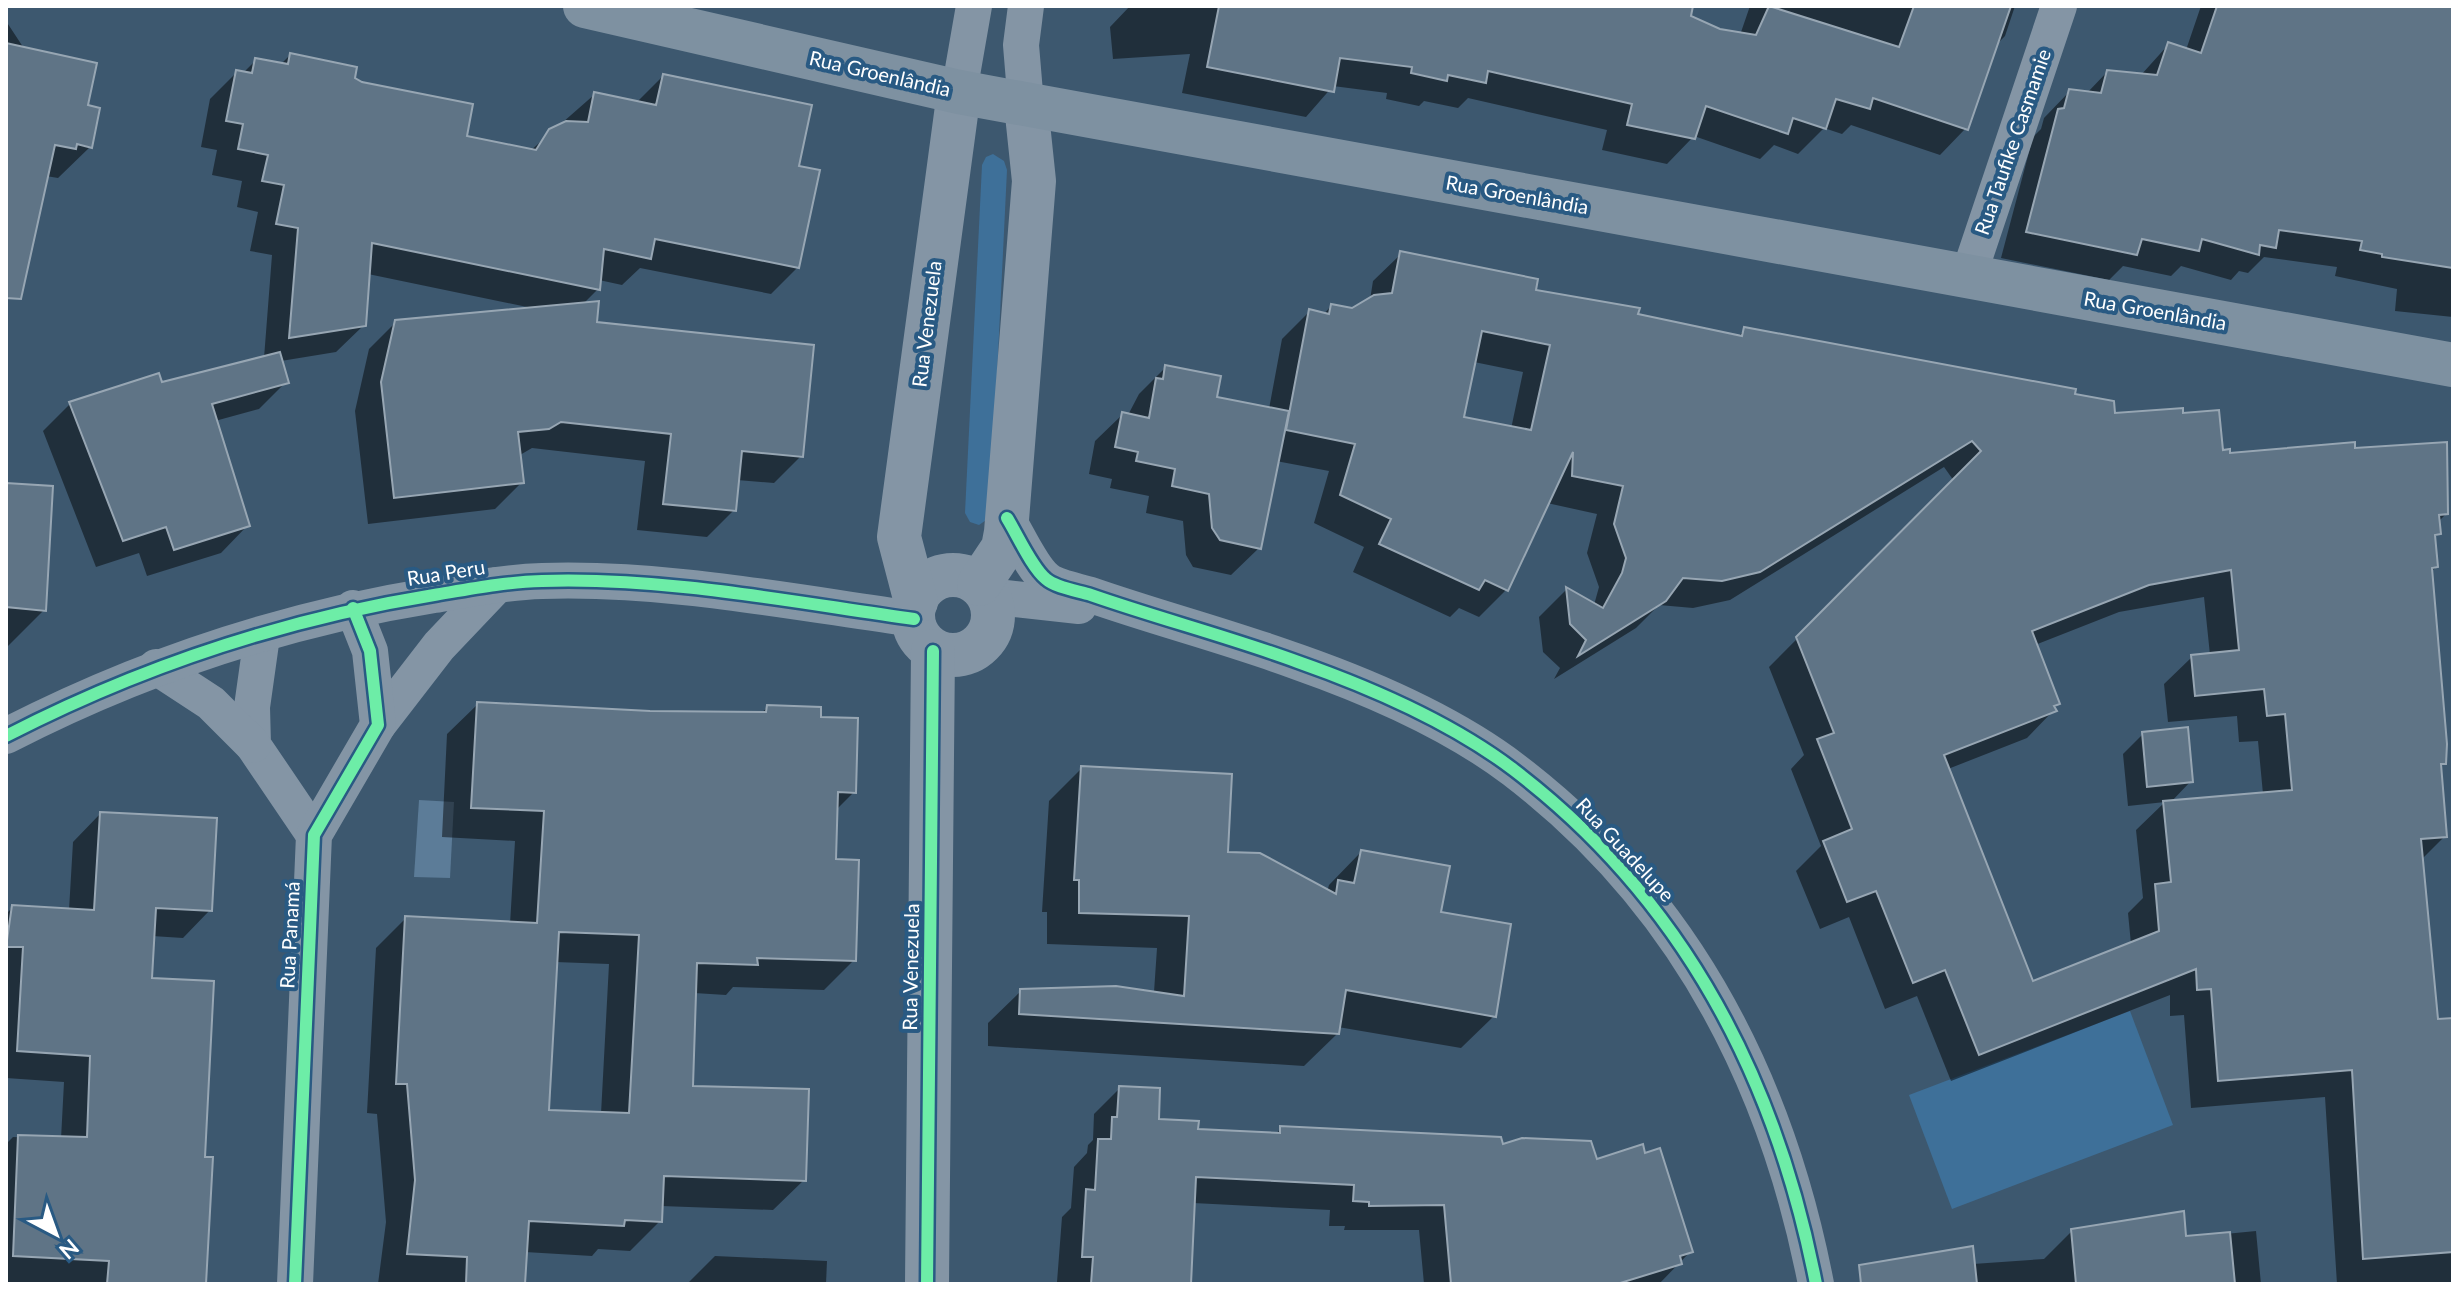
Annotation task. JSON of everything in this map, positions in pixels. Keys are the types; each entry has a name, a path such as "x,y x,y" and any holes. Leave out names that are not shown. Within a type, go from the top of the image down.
{"main road":[{"name":"Rua Groenlândia","path":"585,6 1026,105 2453,365"}],"street":[{"path":"959,92 974,6"},
{"path":"984,590 1003,548 1007,518 1034,181 1021,45 1026,6"},
{"name":"Rua Taufike Casmamie","path":"1968,277 2059,6"},
{"name":"Rua Venezuela","path":"927,1284 921,624 899,537 959,92"},
{"name":"Rua Guadelupe","path":"1007,518 1046,580 1299,662 1422,714 1511,768 1584,828 1658,913 1705,978 1743,1051 1779,1146 1807,1238 1816,1284"},
{"path":"946,575 960,575 984,590 993,618 982,643 953,655 921,624 933,580 946,575"},
{"name":"Rua Peru","path":"6,736 70,703 156,667 353,608 497,585 542,581 669,584 921,624"},
{"name":"Rua Panamá","path":"295,1284 314,835 378,725 439,646 497,585"},
{"name":"Rua Guadelupe","path":"984,590 1144,614"},
{"path":"353,608 370,651 378,725"},
{"path":"253,745 252,707 262,636"},
{"path":"156,667 211,703 253,745 314,835"}],"shaded area":[{"path":"993,154 1004,161 1007,170 991,499 989,518 979,525 970,522 965,513 982,165 986,157"},
{"path":"419,800 454,802 450,878 414,877"},
{"path":"2130,1011 2173,1125 1952,1209 1909,1095"}],"building":[{"path":"1219,6 1693,6 1691,16 1720,29 1756,35 1769,6 1899,47 1914,6 2011,6 1968,130 1873,98 1870,109 1836,99 1826,129 1793,118 1788,134 1706,106 1695,139 1627,125 1632,104 1488,71 1486,83 1448,75 1447,81 1411,73 1412,67 1340,58 1334,92 1207,67"},
{"path":"2217,6 2453,6 2453,268 2382,257 2382,254 2360,250 2362,241 2279,230 2276,248 2260,245 2259,255 2202,239 2199,251 2142,239 2137,255 2026,232 2058,109 2064,108 2069,89 2101,93 2107,70 2157,75 2168,42 2201,53"},
{"path":"6,43 97,63 88,105 100,108 92,148 77,144 76,149 55,145 21,299 6,298"},
{"path":"290,53 357,67 355,78 362,82 473,104 467,136 536,150 549,129 566,121 588,122 594,92 656,105 663,74 812,105 799,166 820,170 799,268 655,239 651,259 604,249 600,290 372,243 366,326 289,338 298,228 276,224 284,185 262,181 268,155 238,149 243,124 226,121 236,70 252,73 255,58 288,64"},
{"path":"1400,251 1538,279 1536,290 1640,308 1638,314 1742,336 1744,327 2076,389 2075,394 2114,401 2115,413 2183,408 2183,413 2219,410 2223,450 2230,449 2230,453 2355,442 2355,448 2447,442 2448,514 2439,515 2441,534 2435,535 2438,567 2432,568 2447,744 2446,764 2441,764 2447,837 2421,839 2438,1019 2453,1018 2453,1252 2363,1259 2352,1070 2218,1081 2211,989 2197,990 2196,969 1979,1055 1945,970 1913,983 1876,891 1847,902 1823,841 1852,829 1817,739 1834,733 1796,637 1981,451 1972,441 1760,572 1722,581 1683,578 1666,601 1578,656 1586,640 1570,624 1566,587 1603,608 1622,573 1626,558 1614,524 1623,486 1572,476 1573,452 1508,591 1485,580 1479,590 1379,544 1391,519 1340,495 1355,444 1286,430 1309,309 1329,314 1331,304 1352,308 1374,295 1392,293","holes":["1482,331 1550,345 1531,430 1464,417","2231,570 2239,650 2191,655 2195,696 2264,689 2267,716 2285,714 2292,790 2163,801 2171,882 2155,884 2159,931 2033,981 1944,755 2057,711 2054,706 2060,704 2032,631 2149,585"]},
{"path":"599,301 597,322 814,345 803,457 742,451 736,511 663,504 671,434 561,422 549,429 518,432 524,483 394,498 381,382 395,320"},
{"path":"280,352 289,383 212,404 250,526 174,550 166,527 123,541 69,402 159,373 162,382"},
{"path":"1165,365 1221,376 1217,397 1289,411 1261,549 1220,540 1212,528 1209,494 1172,486 1175,469 1136,461 1138,452 1115,447 1122,412 1149,418 1156,378 1163,379"},
{"path":"6,483 53,486 46,611 6,607"},
{"path":"477,702 650,711 766,712 767,705 821,707 821,717 858,718 856,793 838,792 836,859 859,860 856,961 757,958 758,965 697,963 693,1086 809,1089 806,1181 664,1176 662,1222 625,1220 624,1226 529,1221 525,1284 466,1284 467,1257 407,1254 415,1180 407,1084 396,1084 405,916 537,923 544,811 471,808","holes":["559,932 639,935 629,1113 549,1110"]},
{"path":"2188,727 2193,782 2147,787 2142,732"},
{"path":"1081,766 1232,774 1228,852 1260,853 1336,894 1338,880 1354,883 1361,850 1450,866 1441,912 1511,924 1496,1017 1346,990 1339,1034 1019,1014 1020,989 1116,986 1184,996 1189,916 1079,913 1079,880 1074,880"},
{"path":"100,812 217,818 212,911 156,908 152,978 214,981 205,1157 213,1157 206,1284 107,1284 109,1261 13,1256 18,1135 87,1137 90,1056 17,1051 23,947 6,947 12,905 94,910"},
{"path":"1119,1086 1160,1088 1159,1119 1199,1121 1198,1129 1280,1133 1280,1126 1501,1137 1503,1144 1522,1138 1591,1141 1597,1159 1643,1144 1645,1153 1660,1148 1693,1252 1680,1256 1682,1264 1617,1284 1451,1284 1444,1205 1369,1206 1369,1202 1353,1201 1354,1185 1196,1177 1191,1284 1091,1284 1093,1257 1082,1257 1086,1189 1095,1190 1098,1139 1111,1139 1112,1117 1117,1117"},
{"path":"2184,1211 2186,1236 2230,1232 2235,1284 2076,1284 2071,1229"},
{"path":"1973,1246 1977,1284 1861,1284 1859,1265"}],"cycle path":[{"path":"1007,518 1035,567 1050,582 1272,653 1382,695 1490,753 1574,821 1627,876 1673,935 1713,998 1747,1065 1776,1135 1816,1284"},
{"path":"6,736 108,688 268,632 378,605 502,584 542,581 635,583 728,592 914,619"},
{"path":"295,1284 314,835 378,725 370,651 353,608"},
{"path":"927,1284 933,651"}]}
